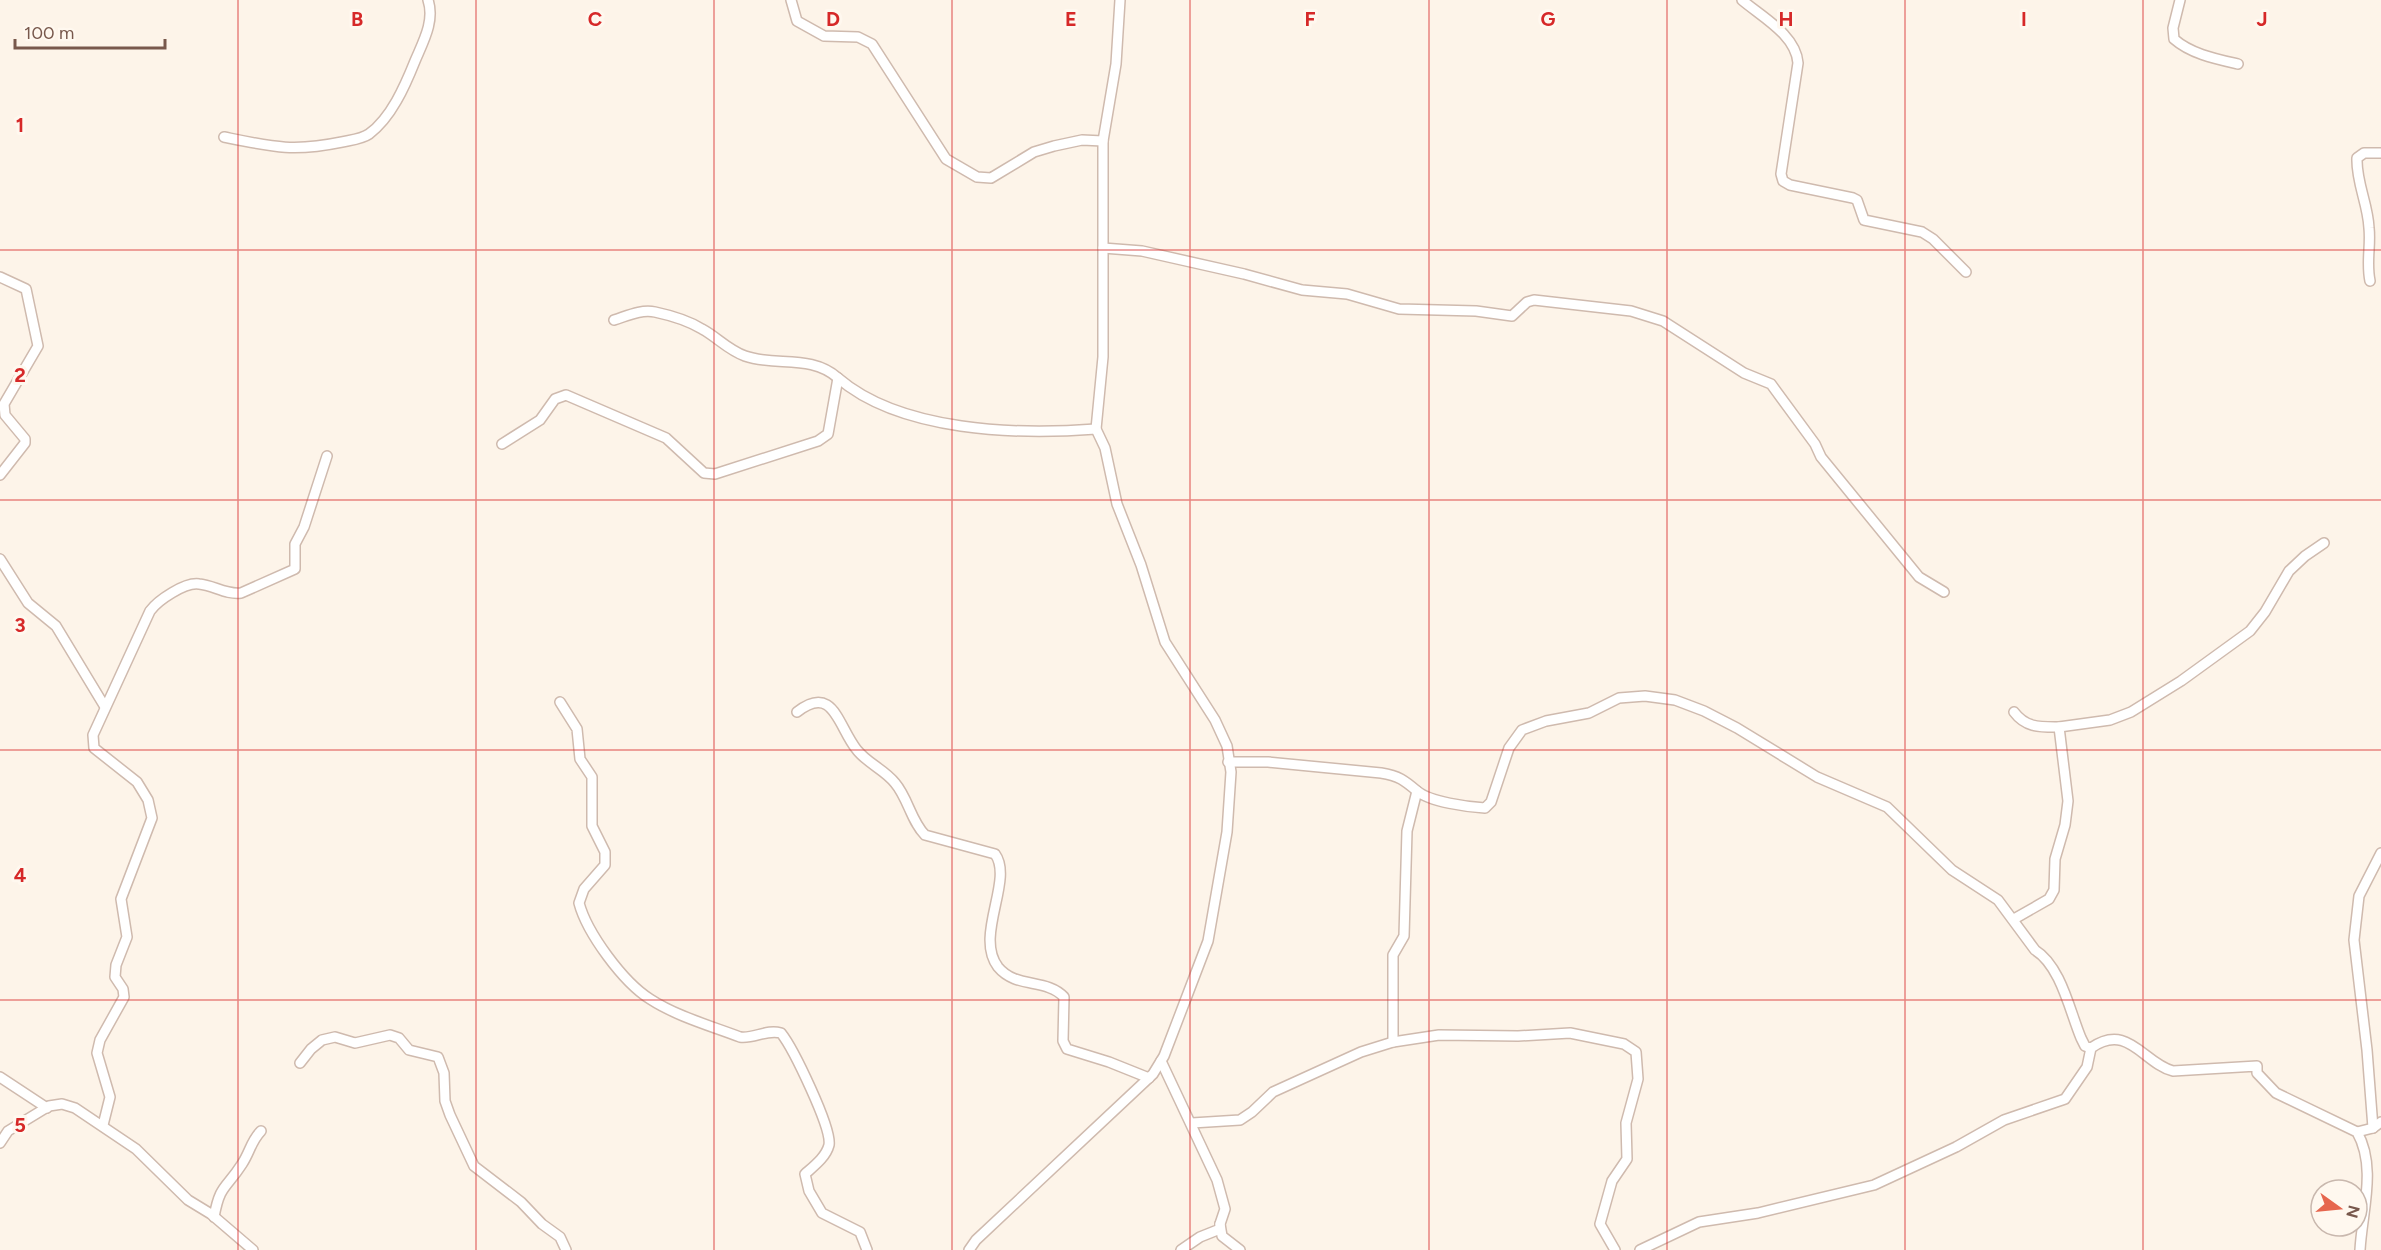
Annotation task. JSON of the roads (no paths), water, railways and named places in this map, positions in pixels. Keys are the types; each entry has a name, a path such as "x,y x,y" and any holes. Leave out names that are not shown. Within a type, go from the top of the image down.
{"street":[{"path":"225,137 279,148 300,149 367,136 382,123 407,82 429,25 428,0"},
{"path":"791,0 797,21 818,33 858,37 872,44 946,159 977,177 991,178 1034,152 1054,146 1082,140 1103,141"},
{"path":"969,1250 1149,1078 1161,1061 1192,989 1208,941 1227,832 1231,771 1227,746 1215,720 1176,662 1158,626 1141,565 1117,504 1105,448 1096,429 1103,357 1103,141 1116,64 1120,0"},
{"path":"1742,0 1789,39 1797,52 1798,63 1781,174 1783,181 1790,185 1853,198 1857,200 1864,220 1922,232 1933,239 1966,273"},
{"path":"2180,0 2173,28 2174,39 2182,46 2201,54 2238,64"},
{"path":"2370,281 2366,264 2370,231 2356,172 2357,158 2364,153 2381,153"},
{"path":"1103,248 1151,253 1302,290 1347,294 1400,309 1476,310 1512,316 1527,302 1534,300 1631,311 1663,321 1744,373 1771,384 1815,444 1821,457 1919,576 1944,592"},
{"path":"0,277 26,289 38,346 4,404 5,415 25,439 25,443 0,475"},
{"path":"614,320 653,311 701,328 725,346 746,356 791,360 829,370 877,402 901,411 966,427 1024,432 1096,429"},
{"path":"501,444 540,420 555,399 566,395 666,438 704,473 715,474 818,441 828,434 838,378"},
{"path":"103,1125 110,1097 97,1053 100,1040 124,997 123,989 115,977 116,965 127,937 122,899 152,818 148,800 137,782 94,748 93,735 150,611 162,598 198,583 234,594 241,593 295,569 295,544 304,527 327,456"},
{"path":"2014,712 2021,721 2029,725 2059,727 2110,720 2131,712 2181,681 2250,631 2265,612 2289,571 2324,543"},
{"path":"0,558 28,603 56,626 105,707"},
{"path":"1228,762 1268,762 1381,773 1397,776 1413,785 1417,791 1461,806 1485,808 1491,802 1509,748 1522,730 1546,721 1589,713 1619,698 1645,696 1675,700 1704,711 1817,777 1887,807 1939,858 1998,900 2055,975 2085,1046 2091,1048 2120,1040 2132,1043 2162,1068 2173,1071 2257,1066 2256,1073 2276,1093 2357,1132 2373,1128 2381,1122"},
{"path":"796,712 812,702 819,701 827,707 838,719 857,751 896,783 925,836 995,855 1000,867 990,946 996,964 1011,979 1043,986 1064,997 1063,1041 1067,1049 1149,1078"},
{"path":"560,702 577,729 580,759 592,777 592,826 606,852 605,865 584,890 579,903 588,927 621,972 654,1002 740,1037 753,1037 769,1031 780,1033 784,1037 811,1091 829,1138 825,1154 805,1174 809,1191 822,1213 860,1233 867,1250"},
{"path":"2014,919 2049,899 2054,890 2055,859 2065,825 2068,801 2059,727"},
{"path":"1393,1042 1393,955 1404,936 1407,831 1417,791"},
{"path":"2373,1128 2367,1050 2354,940 2359,896 2381,853"},
{"path":"1192,1123 1240,1120 1283,1086 1361,1052 1393,1042 1439,1035 1518,1036 1570,1033 1632,1047 1638,1060 1638,1079 1626,1123 1627,1159 1612,1181 1600,1218 1600,1227 1615,1250"},
{"path":"300,1063 322,1040 335,1037 355,1043 390,1035 399,1038 409,1050 438,1057 444,1073 445,1101 474,1166 522,1202 542,1224 560,1237 566,1250"},
{"path":"1640,1250 1686,1225 1758,1213 1874,1185 1956,1147 2004,1120 2065,1099 2086,1066 2091,1048"},
{"path":"1161,1061 1192,1123 1221,1193 1225,1209 1220,1229 1200,1237 1181,1250"},
{"path":"0,1077 47,1108"},
{"path":"0,1143 8,1131 47,1108 62,1104 103,1125 136,1149 188,1200 214,1217 253,1250"},
{"path":"214,1217 220,1190 242,1165 253,1140 261,1131"},
{"path":"2357,1132 2366,1155 2367,1202 2360,1250"},
{"path":"1220,1224 1222,1236 1240,1250"}]}
